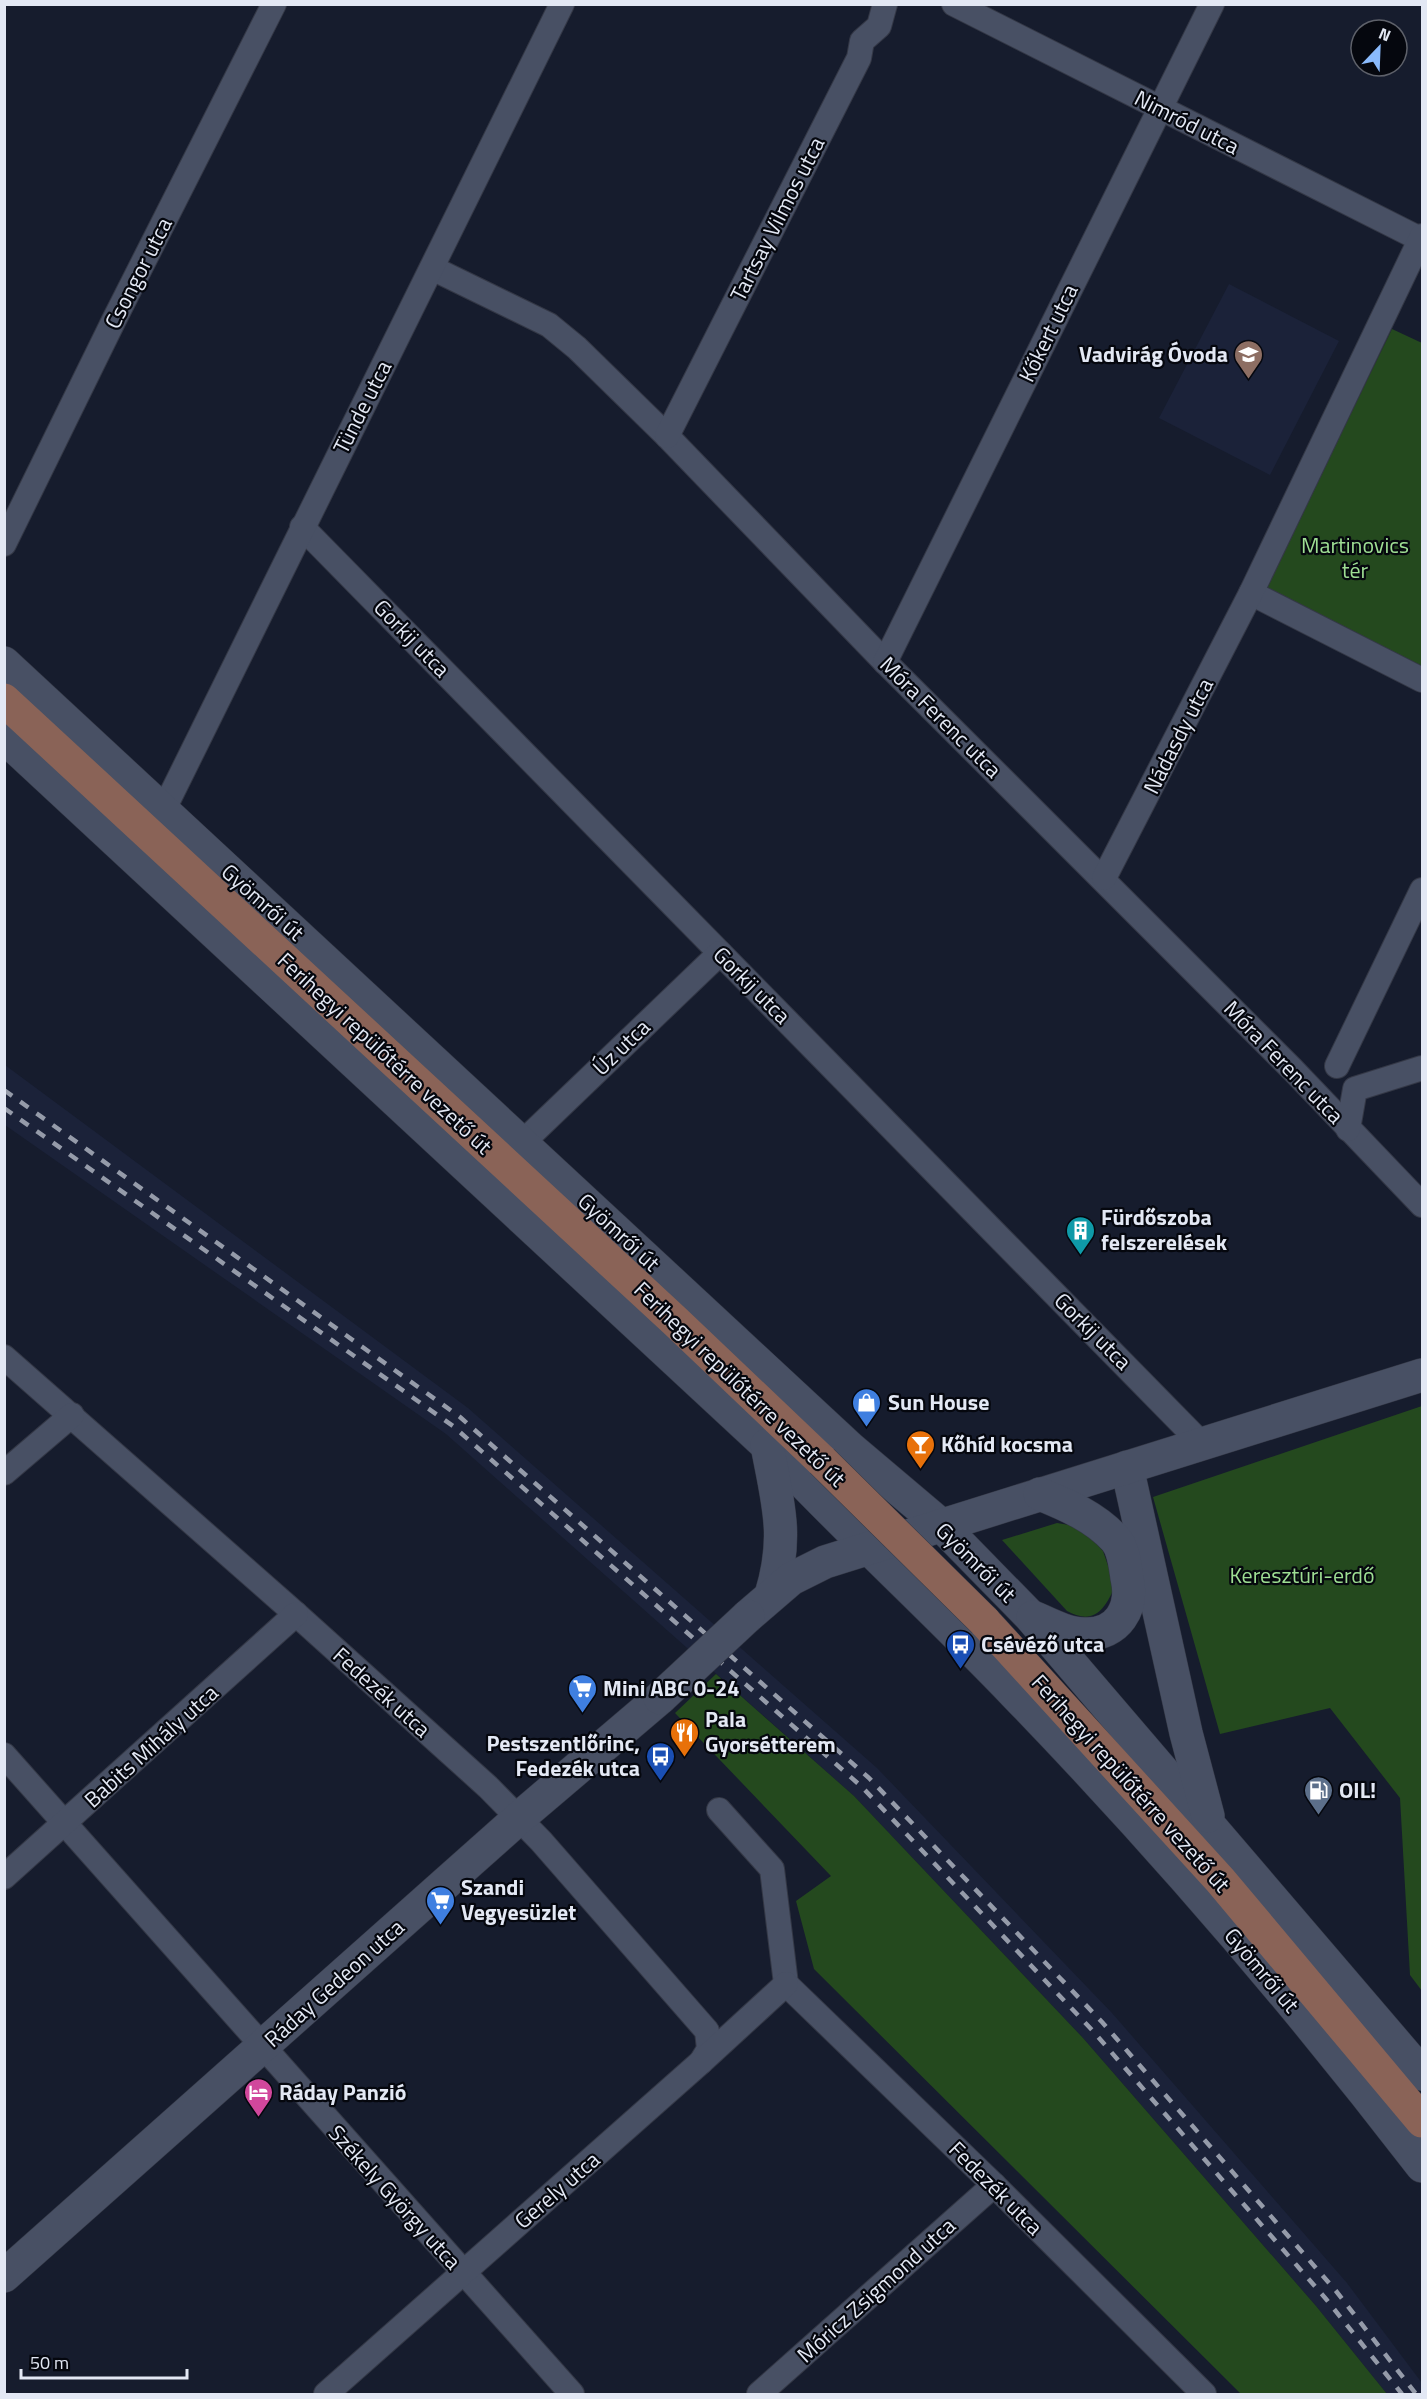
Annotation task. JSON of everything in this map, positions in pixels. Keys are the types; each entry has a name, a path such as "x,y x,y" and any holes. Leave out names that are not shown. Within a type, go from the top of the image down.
{"main road":[{"name":"Ferihegyi repülőtérre vezető út","path":"4,700 675,1321 836,1454 984,1621 1220,1880 1422,2121"}],"street":[{"name":"Csongor utca","path":"4,544 274,4"},
{"name":"Tünde utca","path":"163,811 562,4"},
{"name":"Tartsay Vilmos utca","path":"667,436 859,58 862,41 879,26 885,4"},
{"name":"Nimród utca","path":"954,4 1422,238"},
{"name":"Kőkert utca","path":"885,662 1212,4"},
{"path":"1422,238 1251,593 1422,680"},
{"name":"Móra Ferenc utca","path":"432,268 549,325 578,348 667,436 885,662 1293,1070 1422,1205"},
{"name":"Gorkij utca","path":"302,527 1202,1444"},
{"name":"Nádasdy utca","path":"1104,879 1251,593"},
{"name":"Gyömrői út","path":"4,663 523,1142 836,1454 941,1525 1030,1616 1422,2073"},
{"name":"Gyömrői út","path":"4,737 770,1448 867,1548 1016,1694 1202,1898 1422,2166"},
{"path":"1293,1070 1337,1066 1422,890"},
{"name":"Úz utca","path":"523,1142 720,952"},
{"name":"Móra Ferenc utca","path":"1337,1066 1355,1089"},
{"path":"1348,1129 1355,1089 1422,1068"},
{"name":"Fedezék utca","path":"4,1358 72,1415 296,1614 519,1818 707,2031 709,2049 701,2062"},
{"path":"867,1548 1422,1375"},
{"path":"4,1473 72,1415"},
{"path":"770,1448 803,1465 834,1491 852,1489 861,1479 864,1465 836,1454"},
{"path":"760,1605 779,1567 782,1529 770,1448"},
{"name":"Gyömrői út","path":"1127,1467 1186,1733 1210,1825"},
{"path":"1030,1616 1056,1628 1083,1634 1096,1633 1108,1629 1119,1620 1130,1602 1130,1591 1121,1548 1116,1540 1088,1517 1040,1494"},
{"name":"Ráday Gedeon utca","path":"4,2276 519,1818 660,1698 760,1605 812,1567 867,1548"},
{"path":"948,1629 937,1599 938,1589 947,1575 958,1570 972,1570 995,1579"},
{"name":"Babits Mihály utca","path":"4,1877 296,1614"},
{"name":"Székely György utca","path":"4,1755 462,2273 572,2394"},
{"path":"719,1810 772,1869 786,1984"},
{"name":"Fedezék utca","path":"786,1984 994,2185 1204,2394"},
{"name":"Gerely utca","path":"326,2394 786,1984"},
{"name":"Móricz Zsigmond utca","path":"759,2394 994,2185"}],"shaded area":[{"name":"Vadvirág Óvoda","path":"1229,284 1339,341 1270,475 1159,418"},
{"path":"5,1065 468,1408 877,1768 1112,2013 1347,2283 1422,2383 1422,2394 1387,2394 1316,2306 1083,2038 854,1796 446,1434 5,1125"}],"green space":[{"name":"Martinovics tér","path":"1392,329 1422,343 1422,668 1266,587"},
{"name":"Keresztúri-erdő","path":"1422,1406 1422,1991 1410,1975 1400,1798 1330,1708 1220,1734 1153,1497"},
{"path":"1057,1523 1081,1527 1103,1551 1115,1586 1103,1608 1091,1616 1084,1617 1067,1611 1002,1540"},
{"path":"716,1674 854,1796 1083,2038 1316,2306 1387,2394 1241,2394 814,1969 796,1901 831,1876 675,1713"}],"railway":[{"path":"4,1090 460,1417 869,1778 1102,2022 1336,2291 1416,2394"},
{"path":"4,1108 453,1426 862,1787 1092,2030 1326,2299 1402,2394"}],"place":[{"name":"Vadvirág Óvoda","path":"1249,380"},
{"name":"Fürdőszoba felszerelések","path":"1080,1256"},
{"name":"Sun House","path":"867,1428"},
{"name":"Kőhíd kocsma","path":"920,1470"},
{"name":"Csévéző utca","path":"960,1670"},
{"name":"Mini ABC 0-24","path":"582,1714"},
{"name":"Pala Gyorsétterem","path":"684,1758"},
{"name":"Pestszentlőrinc, Fedezék utca","path":"661,1782"},
{"name":"OIL!","path":"1318,1816"},
{"name":"Szandi Vegyesüzlet","path":"440,1926"},
{"name":"Ráday Panzió","path":"258,2118"}]}
